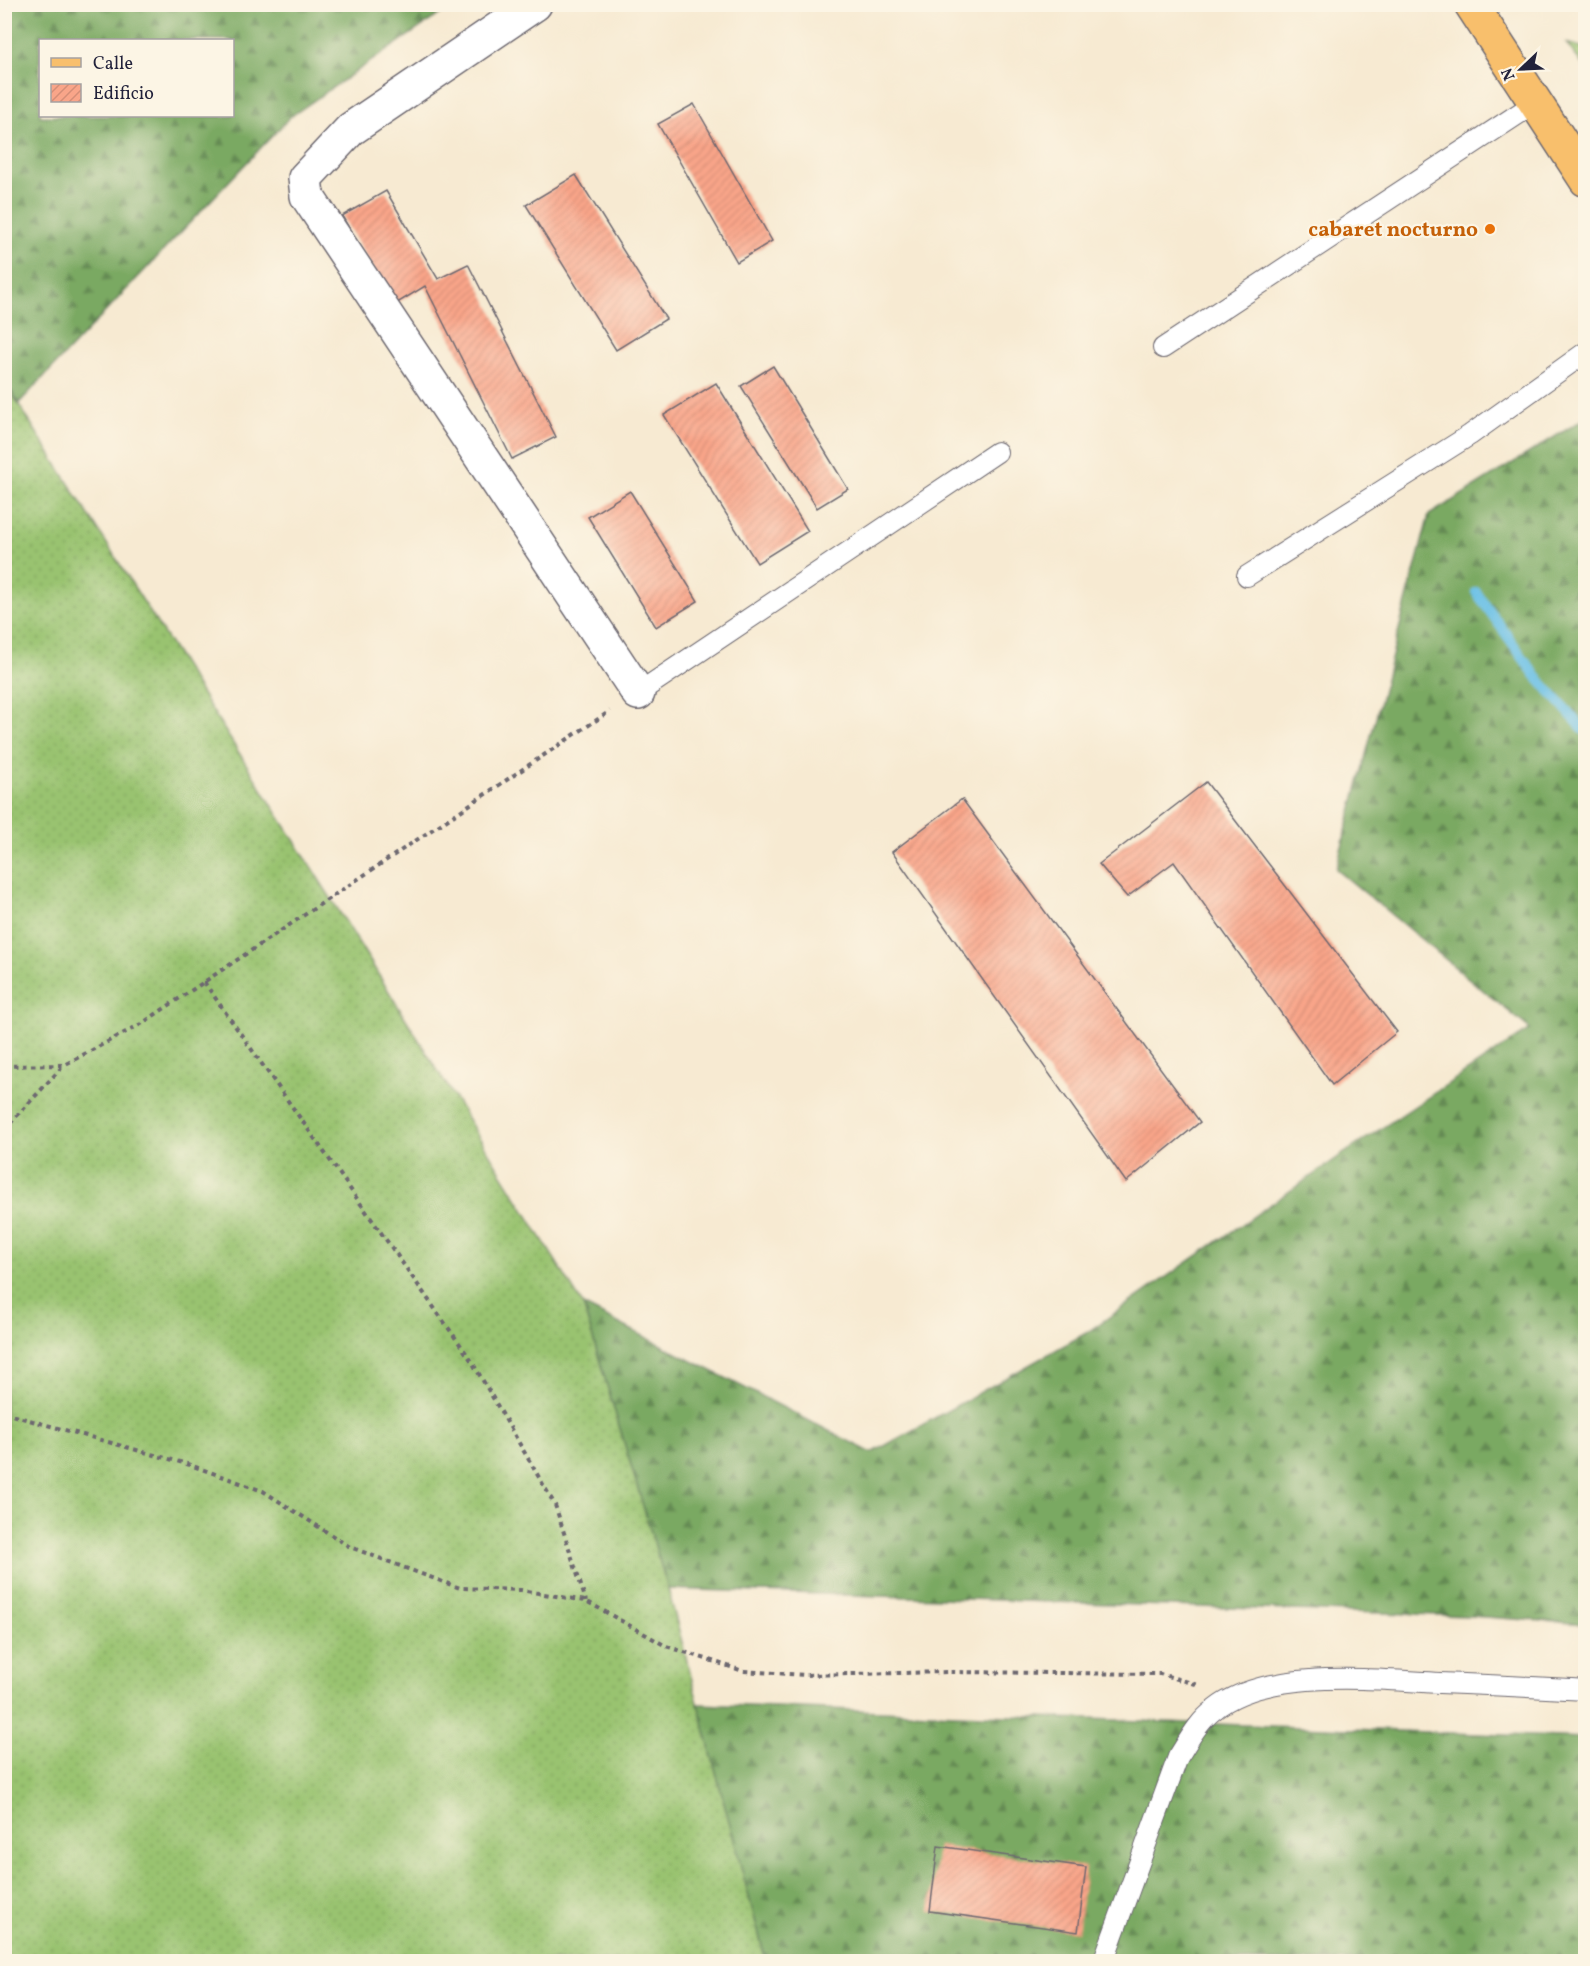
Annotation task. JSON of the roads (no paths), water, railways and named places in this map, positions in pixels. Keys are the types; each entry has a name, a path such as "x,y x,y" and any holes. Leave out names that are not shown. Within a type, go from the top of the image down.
{"main road":[{"path":"1471,4 1586,180"}],"street":[{"path":"534,4 351,129 305,178 307,196 638,693"}],"lane":[{"path":"1163,348 1535,103"},
{"path":"1247,576 1470,435 1586,352"},
{"path":"638,693 997,452"},
{"path":"1103,1962 1178,1757 1197,1727 1208,1715 1237,1696 1276,1684 1339,1678 1586,1689"}],"waterway":[{"path":"1476,592 1536,676 1586,732"}],"place":[{"name":"cabaret nocturno","path":"1490,229"}]}
